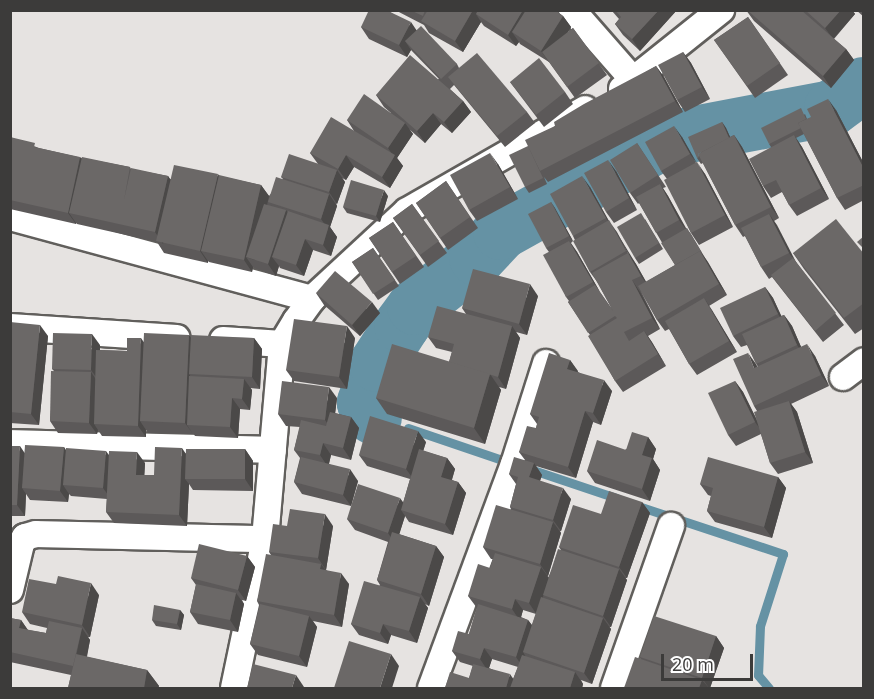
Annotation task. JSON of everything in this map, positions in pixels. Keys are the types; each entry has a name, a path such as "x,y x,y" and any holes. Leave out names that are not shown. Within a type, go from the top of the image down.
{"street":[{"path":"572,10 635,82"},
{"path":"234,688 265,539 282,344 296,321 312,299 407,211 483,164 635,82 720,10"},
{"path":"10,217 287,290 312,299"},
{"path":"287,290 296,321"},
{"path":"10,327 282,344"},
{"path":"843,377 864,361"},
{"path":"431,688 514,464 546,363"},
{"path":"10,443 273,450"},
{"path":"614,688 671,526"},
{"path":"10,590 21,544 25,537 36,534 265,539"}],"building":[{"path":"369,10 386,10 411,22 399,45 361,27"},
{"path":"410,10 425,10 423,16"},
{"path":"428,10 473,10 455,41 421,21"},
{"path":"478,10 523,10 508,35 476,14"},
{"path":"526,10 555,10 563,16 541,51 512,32"},
{"path":"615,10 659,10 632,39 615,24 621,17"},
{"path":"747,10 801,10 846,49 823,76"},
{"path":"805,10 841,10 825,28"},
{"path":"748,17 780,63 747,86 714,40"},
{"path":"421,26 457,64 441,79 405,41"},
{"path":"573,28 599,63 567,87 542,52"},
{"path":"683,52 702,87 677,100 658,65"},
{"path":"477,53 527,112 497,136 448,77"},
{"path":"410,55 463,101 444,122 433,113 417,131 376,95"},
{"path":"539,58 565,92 536,115 510,82"},
{"path":"656,66 675,101 540,171 525,140 555,126 554,122 584,104"},
{"path":"364,94 405,123 388,148 347,120"},
{"path":"828,99 864,169 864,185 837,198 798,123 811,117 807,109"},
{"path":"801,108 806,119 798,123 801,128 769,144 761,128"},
{"path":"331,117 395,155 382,177 346,155 338,169 310,153"},
{"path":"722,122 729,138 698,154 697,158 688,137"},
{"path":"674,126 690,154 661,171 645,142"},
{"path":"734,135 771,207 735,225 698,154"},
{"path":"794,135 821,188 789,205 776,180 763,186 749,159"},
{"path":"10,137 35,143 34,147 80,157 68,213 10,200"},
{"path":"637,143 658,175 630,193 610,160"},
{"path":"528,146 543,178 525,187 509,155"},
{"path":"490,153 510,187 469,210 450,175"},
{"path":"289,154 337,170 329,192 281,177"},
{"path":"82,157 130,167 124,200 131,168 168,176 155,232 69,213"},
{"path":"608,160 629,198 606,212 584,173"},
{"path":"697,162 725,215 691,233 664,180"},
{"path":"174,165 218,174 200,251 156,241"},
{"path":"219,175 261,185 244,260 201,251"},
{"path":"582,176 606,218 573,236 550,194"},
{"path":"276,177 329,194 321,219 268,202"},
{"path":"351,180 384,190 376,216 343,207"},
{"path":"446,181 470,217 440,238 416,203"},
{"path":"660,184 679,220 656,233 636,197"},
{"path":"551,202 569,236 546,248 528,214"},
{"path":"264,204 286,210 268,264 246,257"},
{"path":"412,204 439,241 420,255 393,218"},
{"path":"288,211 329,225 323,245 305,239 296,265 272,257"},
{"path":"641,213 659,243 635,258 617,227"},
{"path":"769,214 789,253 761,267 741,228"},
{"path":"836,219 864,254 864,303 844,318 793,253"},
{"path":"609,220 626,251 590,272 573,241"},
{"path":"393,222 416,256 392,272 369,238"},
{"path":"687,228 702,253 700,251 675,265 661,243"},
{"path":"864,236 864,249 857,242"},
{"path":"569,241 593,282 566,297 543,255"},
{"path":"373,248 395,280 373,294 352,262"},
{"path":"700,251 719,284 657,320 638,286"},
{"path":"628,253 641,276 632,280 652,318 624,332 629,341 644,331 658,354 615,381 588,336 617,318 615,316 588,333 568,302 595,285 613,311 592,273"},
{"path":"793,258 836,313 815,331 771,275"},
{"path":"473,269 530,284 519,324 462,308"},
{"path":"335,271 372,302 352,325 316,293"},
{"path":"765,287 778,314 733,336 720,308"},
{"path":"704,298 729,341 689,364 665,321"},
{"path":"437,306 512,326 498,377 449,362 454,344 428,337"},
{"path":"784,315 797,345 756,364 742,334"},
{"path":"294,319 347,326 339,377 286,370"},
{"path":"10,322 40,325 31,414 10,412"},
{"path":"53,333 92,334 91,370 52,369"},
{"path":"144,333 189,335 185,423 140,421"},
{"path":"191,335 254,338 252,377 189,374"},
{"path":"127,338 141,338 138,426 94,424 96,350 127,351"},
{"path":"392,344 490,374 474,428 376,398"},
{"path":"807,344 821,375 754,406 733,359 748,353 754,368"},
{"path":"549,353 570,360 567,369 604,380 593,413 585,411 568,467 519,452 527,426 536,428 539,417 530,414"},
{"path":"51,371 91,372 89,423 50,421"},
{"path":"189,376 244,379 242,399 232,398 230,427 187,425"},
{"path":"282,381 329,387 325,420 278,414"},
{"path":"735,381 755,422 728,435 708,393"},
{"path":"789,401 805,452 770,463 754,412"},
{"path":"330,412 351,417 343,448 323,443 320,455 294,450 301,420 326,426"},
{"path":"370,416 418,431 406,469 359,455"},
{"path":"632,432 648,437 642,455 652,458 642,489 587,471 597,440 626,450"},
{"path":"25,445 64,447 60,491 22,488"},
{"path":"10,446 20,446 17,505 10,505"},
{"path":"155,447 182,448 179,515 106,512 109,451 137,452 136,475 154,475"},
{"path":"66,448 106,451 103,488 63,485"},
{"path":"186,449 245,449 245,479 185,479"},
{"path":"419,449 447,458 441,477 458,482 445,524 401,510"},
{"path":"301,457 350,469 343,495 294,482"},
{"path":"514,457 534,463 529,477 563,488 553,520 510,507 518,477 509,474"},
{"path":"708,457 778,477 764,527 707,511 713,488 700,484"},
{"path":"358,484 400,498 388,533 347,519"},
{"path":"609,491 642,502 619,567 559,547 573,505 601,514"},
{"path":"496,505 553,522 540,564 483,547"},
{"path":"290,509 325,514 318,558 269,552 273,524 287,526"},
{"path":"392,532 436,546 421,594 377,580"},
{"path":"199,544 247,556 238,590 191,578"},
{"path":"558,549 619,569 603,616 543,595"},
{"path":"495,553 541,567 529,603 515,599 512,609 468,596 478,564 490,568"},
{"path":"266,554 321,564 320,569 341,573 334,615 257,601"},
{"path":"58,576 91,583 82,625 22,612 29,579 56,584"},
{"path":"364,581 420,597 409,631 383,624 380,633 351,624"},
{"path":"196,584 236,593 230,620 190,612"},
{"path":"541,597 603,618 584,673 523,652"},
{"path":"260,604 309,616 299,656 250,644"},
{"path":"478,604 528,620 516,657 484,648 480,659 452,651 458,631 469,634"},
{"path":"154,605 180,610 177,624 152,620"},
{"path":"654,616 716,636 702,678 640,657"},
{"path":"10,618 21,620 19,628 46,633 49,621 82,628 73,666 10,652"},
{"path":"349,641 391,654 380,688 334,688"},
{"path":"76,654 147,670 144,688 68,688"},
{"path":"522,655 575,672 570,688 510,688"},
{"path":"635,657 702,680 699,688 624,688"},
{"path":"253,664 296,675 292,688 247,688"},
{"path":"473,664 510,674 506,688 445,688 450,672 469,678"}],"waterway":[{"path":"374,417 365,403 377,364 402,325 415,307 477,258 501,232 668,139 832,108 864,85"},
{"path":"374,417 395,424"},
{"path":"408,428 511,463"},
{"path":"530,469 616,498"},
{"path":"635,505 783,554 760,626 758,675 769,688"}]}
